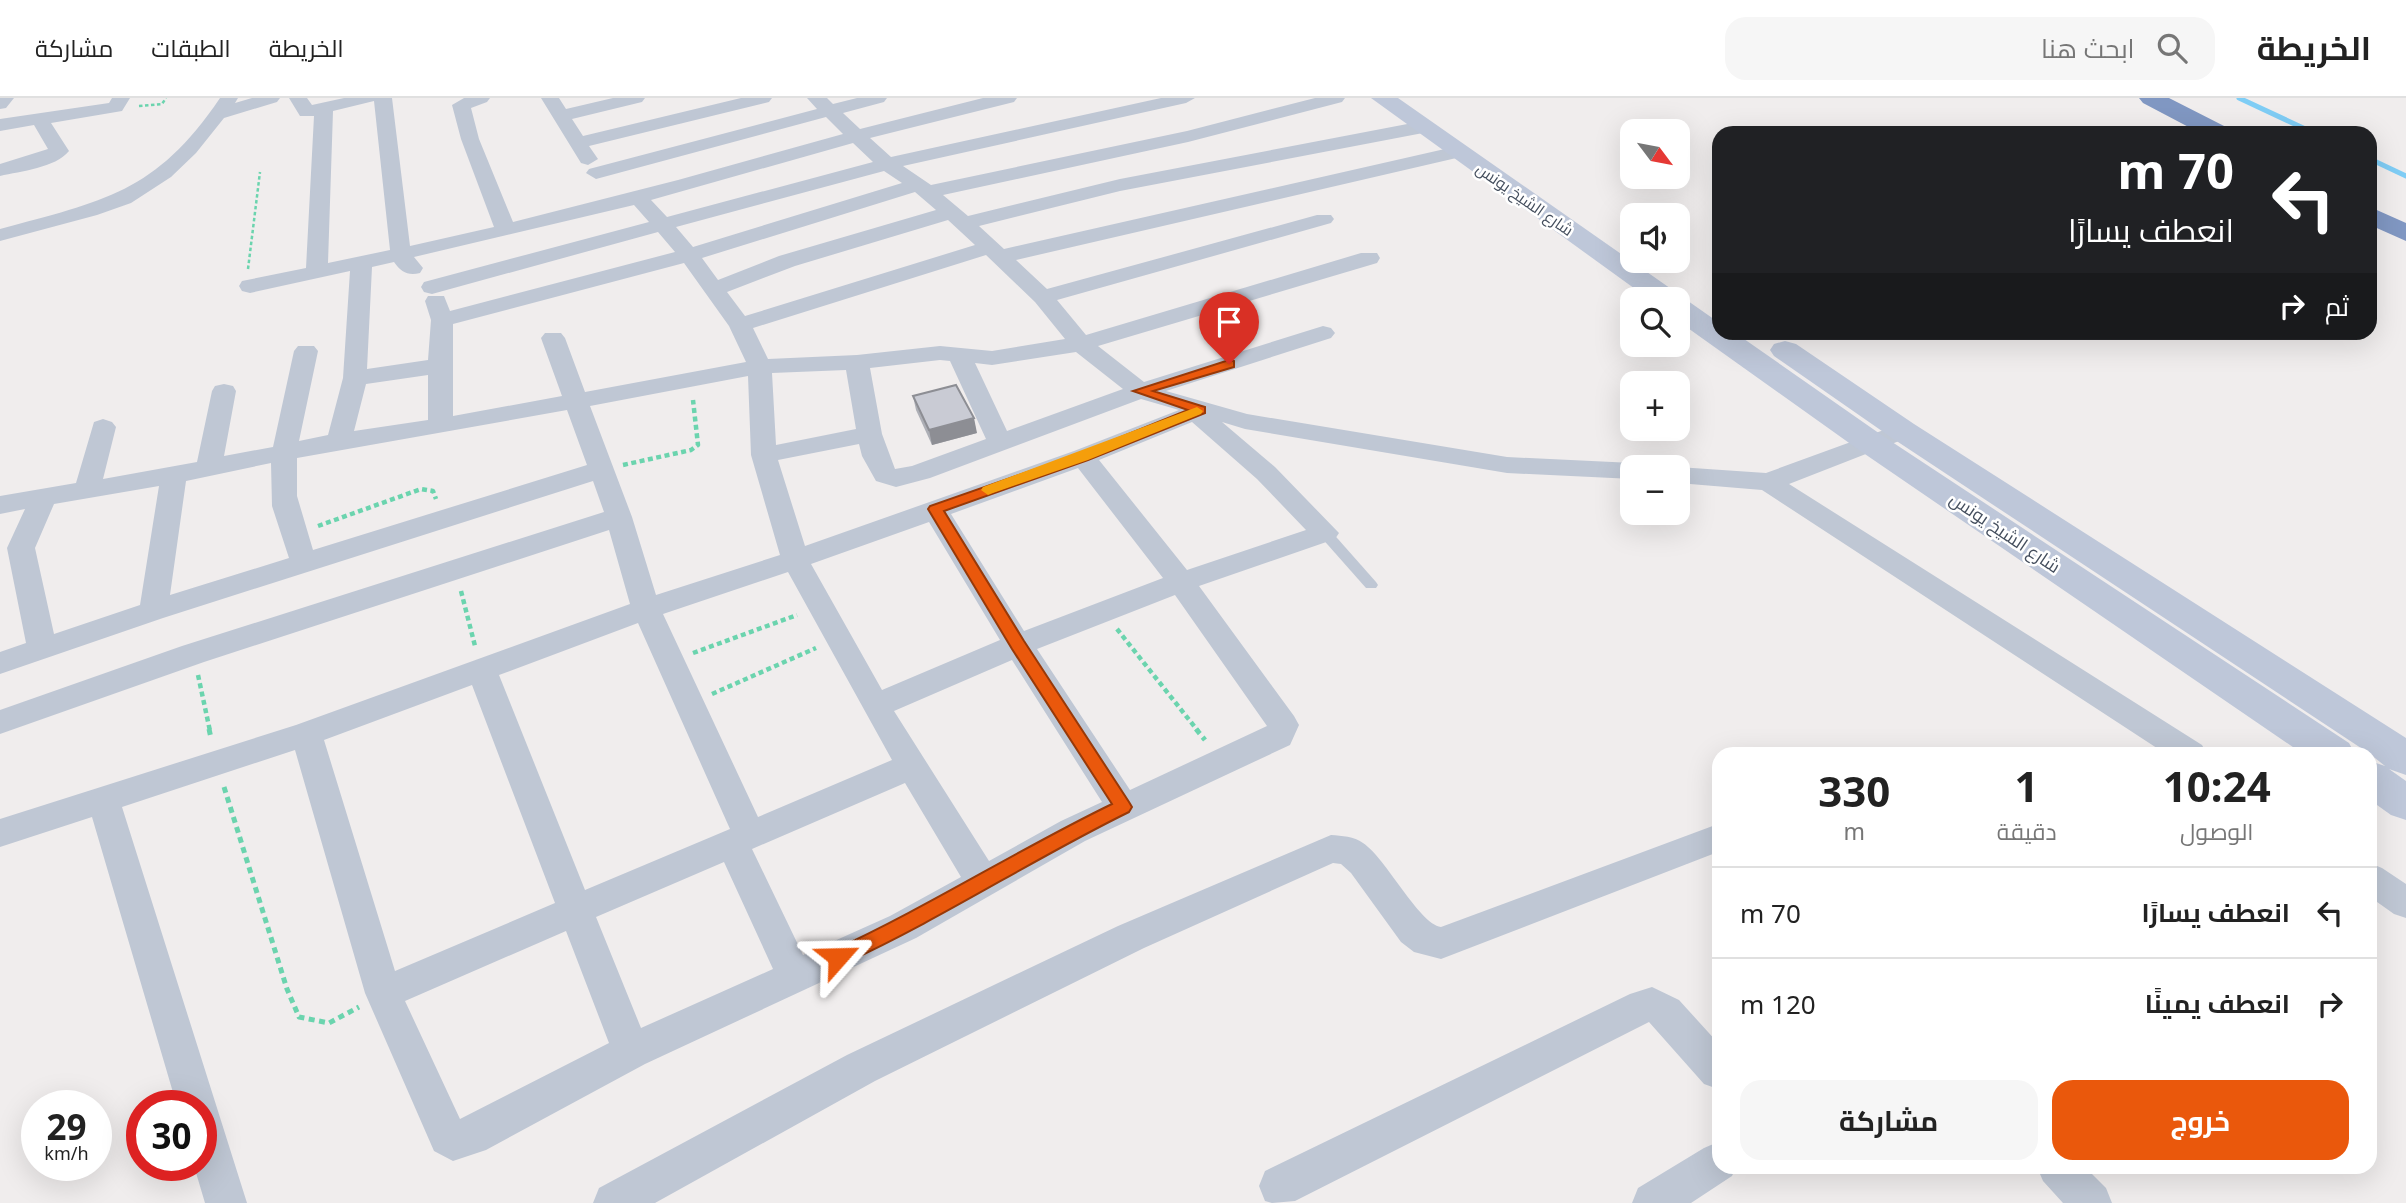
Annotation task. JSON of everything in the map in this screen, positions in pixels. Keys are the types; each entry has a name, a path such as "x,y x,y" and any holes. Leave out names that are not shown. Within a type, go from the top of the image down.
{"highway":[{"path":"2132,98 2185,126"},
{"path":"2151,98 2205,126"},
{"path":"2377,207 2406,221"},
{"path":"2377,218 2406,233"}],"street":[{"path":"0,104 5,98"},
{"path":"0,125 116,107 121,98"},
{"path":"0,235 128,197 146,186 188,148 224,106 271,98"},
{"path":"298,98 307,112 367,98"},
{"path":"383,98 401,253 405,262 432,286 442,320 442,426"},
{"path":"481,98 461,105 470,139 505,229"},
{"path":"550,98 596,173 609,204"},
{"path":"561,116 636,98"},
{"path":"578,144 763,98"},
{"path":"596,173 824,104 878,98"},
{"path":"250,286 361,264 638,197 857,134 1008,98"},
{"path":"432,286 664,226 887,164 1186,98"},
{"path":"442,320 689,255 923,188 1188,136 1336,98"},
{"name":"شارع الشيخ يونس","path":"1383,98 1620,239"},
{"name":"شارع الشيخ يونس","path":"1422,98 1448,138 1651,287"},
{"path":"824,104 887,164 923,188 957,218 1043,297 1081,344 1140,391 1198,411 1305,432 1507,465 1620,470"},
{"path":"317,272 324,109"},
{"path":"0,170 47,158 59,151 39,119"},
{"path":"715,289 787,261 957,218 1119,185 1448,138"},
{"path":"740,325 994,253 1388,166 1448,138"},
{"path":"638,197 689,255 740,325 760,368 764,455 795,560 875,706 983,882"},
{"path":"1043,297 1324,219"},
{"path":"0,505 174,475 339,441 442,426 760,368 940,353 992,358 1081,344 1369,258"},
{"path":"339,441 355,378 361,264"},
{"path":"1671,273 1712,301"},
{"name":"شارع الشيخ يونس","path":"1690,314 1712,328"},
{"path":"857,362 875,456 885,475 896,479 1140,391 1323,334"},
{"path":"553,338 619,517 646,610 688,703 795,976"},
{"name":"شارع الشيخ يونس","path":"1731,340 2406,759"},
{"name":"شارع الشيخ يونس","path":"1769,340 1887,437 2324,747"},
{"path":"305,565 294,535 283,484 286,452 306,351"},
{"path":"958,354 1000,443"},
{"path":"355,378 440,366"},
{"path":"209,468 224,391"},
{"path":"0,833 215,761 306,734 646,610 1083,457 1198,411"},
{"path":"875,706 1018,645 1181,582 1325,533 1266,473 1198,411"},
{"path":"87,490 103,427"},
{"path":"764,455 869,434"},
{"path":"1690,476 1768,482 1887,437"},
{"path":"306,734 383,993 448,1138 453,1141 472,1136 631,1051 903,927 1073,831 1279,736 1283,725 1181,582 1083,457"},
{"path":"0,663 153,611 602,469"},
{"path":"153,611 174,475"},
{"path":"1768,482 2180,747"},
{"path":"42,648 11,551 44,498"},
{"path":"936,509 1018,645 1123,807"},
{"path":"0,722 193,654 619,517"},
{"path":"482,671 631,1051"},
{"path":"383,993 911,766"},
{"path":"2377,783 2406,803"},
{"path":"103,799 192,1090"},
{"path":"614,1203 861,1068 1131,937 1331,849 1349,851 1363,863 1415,931 1427,941 1441,943 1712,842"},
{"path":"2377,883 2406,903"},
{"path":"1280,1186 1643,1006 1652,1004 1666,1012 1712,1064"},
{"path":"1653,1203 1712,1166"},
{"path":"217,1173 226,1203"},
{"path":"2064,1174 2091,1203"}],"lane":[{"path":"1325,533 1371,585"}],"path":[{"path":"250,286 248,269 260,172"},
{"path":"602,469 691,450 698,445 690,379"},
{"path":"294,535 427,488 433,491 443,521"},
{"path":"456,569 482,671"},
{"path":"669,662 821,606"},
{"path":"1104,612 1223,762"},
{"path":"688,703 745,681 837,638"},
{"path":"193,654 215,761 286,989 299,1017 329,1023 383,993"}],"building":[{"path":"956,385 974,418 929,430 913,396"}],"waterway":[{"path":"2239,98 2299,126"},
{"path":"2377,162 2406,176"}],"slow traffic":[{"path":"988,490 1083,457 1197,411"}],"route":[{"path":"838,957 903,927 1073,831 1123,807 1018,645 936,509 1083,457 1200,410 1140,391 1229,364"}]}
